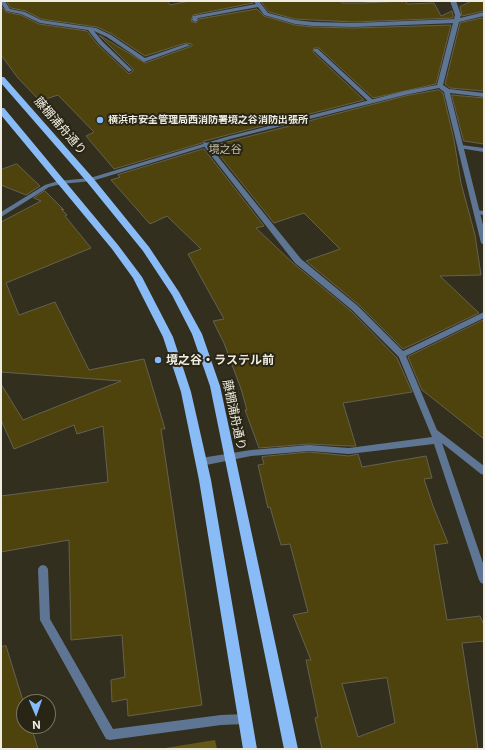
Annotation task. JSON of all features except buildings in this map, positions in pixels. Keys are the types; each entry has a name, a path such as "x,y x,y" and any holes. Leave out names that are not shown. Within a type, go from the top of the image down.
{"main road":[{"name":"藤棚浦舟通り","path":"1,79 90,180 146,249 176,294 197,334 215,386 291,749"},
{"path":"1,110 115,247 136,277 168,337 186,392 201,462 250,749"}],"street":[{"path":"2,1 8,10 23,13 40,21 89,28 109,36 144,60 188,44"},
{"path":"440,86 458,15 453,1"},
{"path":"195,20 195,17 257,3 266,14 295,22 313,24 354,25 456,21 484,14"},
{"path":"89,28 101,43 129,70"},
{"path":"316,50 371,101"},
{"path":"1,215 47,186 60,182 90,180 205,144 371,101 440,86 447,91 484,95"},
{"path":"447,91 484,243"},
{"path":"205,144 298,262 355,308 402,355 437,440 484,580"},
{"path":"461,147 484,150"},
{"path":"476,212 484,214"},
{"path":"402,355 484,316"},
{"path":"433,431 484,471"},
{"path":"201,462 250,453 309,448 349,451 437,440"},
{"path":"43,569 45,620 110,735 221,720 245,719"}],"shaded area":[{"path":"215,740 217,749 159,749"}],"place":[{"name":"横浜市安全管理局西消防署境之谷消防出張所","path":"100,120"},
{"name":"境之谷・ラステル前","path":"158,360"}],"district":[{"name":"境之谷","path":"225,150"}]}
